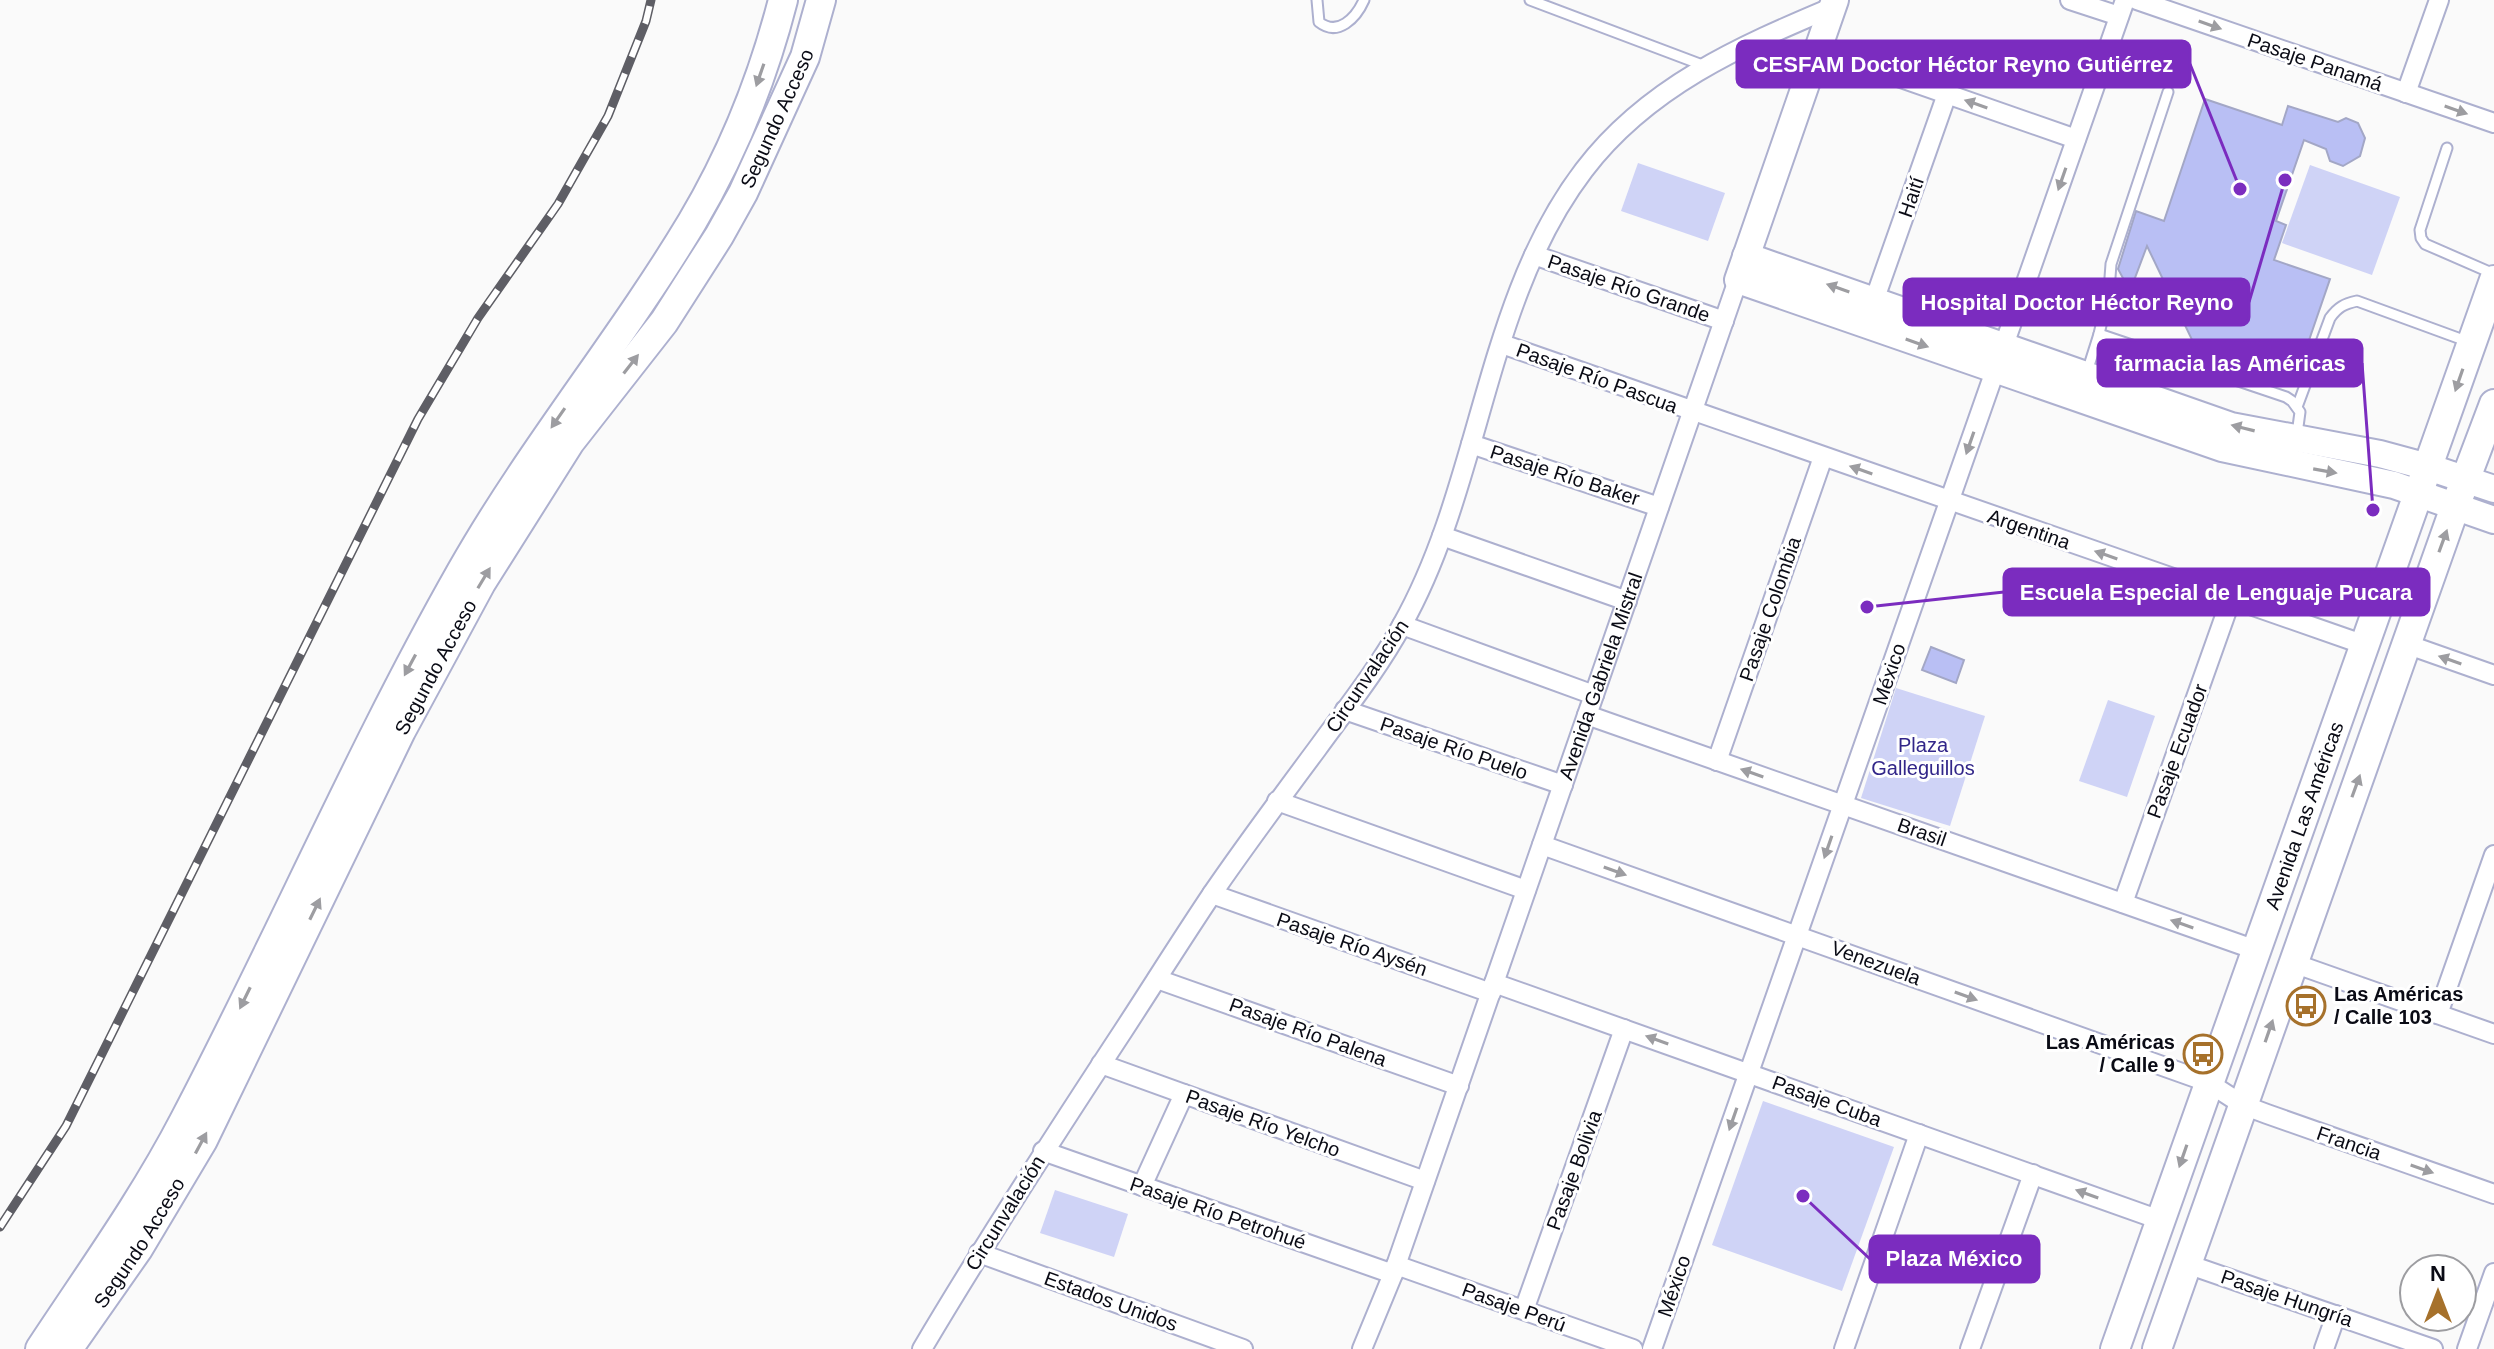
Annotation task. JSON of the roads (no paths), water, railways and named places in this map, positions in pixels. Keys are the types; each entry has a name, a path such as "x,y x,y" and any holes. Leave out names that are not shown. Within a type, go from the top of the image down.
{"main road":[{"name":"Segundo Acceso","path":"40,1349 128,1219 186,1118 394,695 462,570 525,468 693,221 723,164 755,91 783,0"},
{"name":"Segundo Acceso","path":"68,1349 138,1249 203,1140 401,731 481,583 570,442 664,322 719,236 743,193 805,57 821,0"},
{"name":"Avenida Las Américas","path":"2115,1349 2494,280"},
{"name":"Avenida Las Américas","path":"2157,1349 2494,404"}],"street":[{"path":"2070,0 2122,8"},
{"name":"Pasaje Panamá","path":"2137,0 2494,123"},
{"path":"2406,93 2439,0"},
{"name":"Circunvalación","path":"922,1349 1043,1151 1212,894 1385,655 1402,625 1418,596 1442,536 1502,344 1534,255 1566,196 1606,144 1653,101 1705,66 1834,4"},
{"name":"Avenida Gabriela Mistral","path":"1362,1349 1395,1269 1834,4"},
{"name":"México","path":"1652,1349 2122,8"},
{"path":"1818,49 2076,139"},
{"name":"Haití","path":"1874,301 1947,94"},
{"name":"Pasaje Río Grande","path":"1534,255 1724,321"},
{"path":"1742,268 1874,301 2000,358 2222,448 2380,454 2424,480 2455,507 2494,520"},
{"path":"1742,268 2000,358 2086,375 2231,426 2292,452"},
{"name":"Pasaje Río Pascua","path":"1502,344 1692,412"},
{"name":"Argentina","path":"1692,412 2365,645"},
{"name":"Pasaje Río Baker","path":"1471,444 1659,507"},
{"name":"Pasaje Colombia","path":"1717,761 1823,457"},
{"path":"2424,480 2465,479 2494,489"},
{"path":"1442,536 1627,601"},
{"name":"Pasaje Ecuador","path":"2123,903 2231,599"},
{"path":"1402,625 1594,695"},
{"path":"2406,644 2494,675"},
{"name":"Pasaje Río Puelo","path":"1345,710 1563,785"},
{"name":"Brasil","path":"1587,715 2256,950"},
{"path":"1277,801 1526,890"},
{"name":"Venezuela","path":"1542,845 2209,1083"},
{"path":"2438,1014 2494,855"},
{"name":"Pasaje Río Aysén","path":"1212,894 1493,988"},
{"path":"2293,963 2494,1034"},
{"name":"Pasaje Río Palena","path":"1157,979 1459,1086"},
{"name":"Pasaje Cuba","path":"1493,988 1624,1029 2160,1220"},
{"name":"Pasaje Bolivia","path":"1524,1310 1624,1029"},
{"name":"Pasaje Río Yelcho","path":"1101,1064 1425,1181"},
{"name":"Francia","path":"2209,1083 2243,1105 2494,1194"},
{"path":"1142,1186 1184,1094"},
{"path":"1844,1349 1919,1134"},
{"name":"Pasaje Río Petrohué","path":"1043,1151 1395,1269"},
{"path":"1970,1349 2033,1174"},
{"name":"Estados Unidos","path":"979,1253 1243,1349"},
{"name":"Pasaje Hungría","path":"2187,1264 2433,1349"},
{"name":"Pasaje Perú","path":"1395,1269 1633,1349"},
{"path":"2467,1349 2494,1273"},
{"path":"2324,1349 2336,1315"}],"lane":[{"path":"1317,0 1319,22 1336,28 1345,24 1360,9 1364,0"},
{"path":"1530,0 1705,66"},
{"path":"2086,375 2109,291 2111,264 2168,92"},
{"path":"2447,148 2420,230 2421,238 2425,244 2494,274"},
{"path":"2297,407 2330,318 2338,307 2346,303 2357,301 2472,343"},
{"path":"2099,334 2286,397 2297,407 2300,418 2292,452"}],"railway":[{"path":"0,1227 66,1126 418,419 478,318 558,204 608,116 646,21 651,0"}],"place":[{"name":"Hospital Doctor Héctor Reyno","path":"2285,180"},
{"name":"CESFAM Doctor Héctor Reyno Gutiérrez","path":"2240,189"},
{"name":"farmacia las Américas","path":"2373,510"},
{"name":"Escuela Especial de Lenguaje Pucara","path":"1867,607"},
{"name":"Las Américas / Calle 103","path":"2306,1006"},
{"name":"Las Américas / Calle 9","path":"2203,1054"},
{"name":"Plaza México","path":"1803,1196"}],"park label":[{"name":"Plaza Galleguillos","path":"1923,756"}]}
